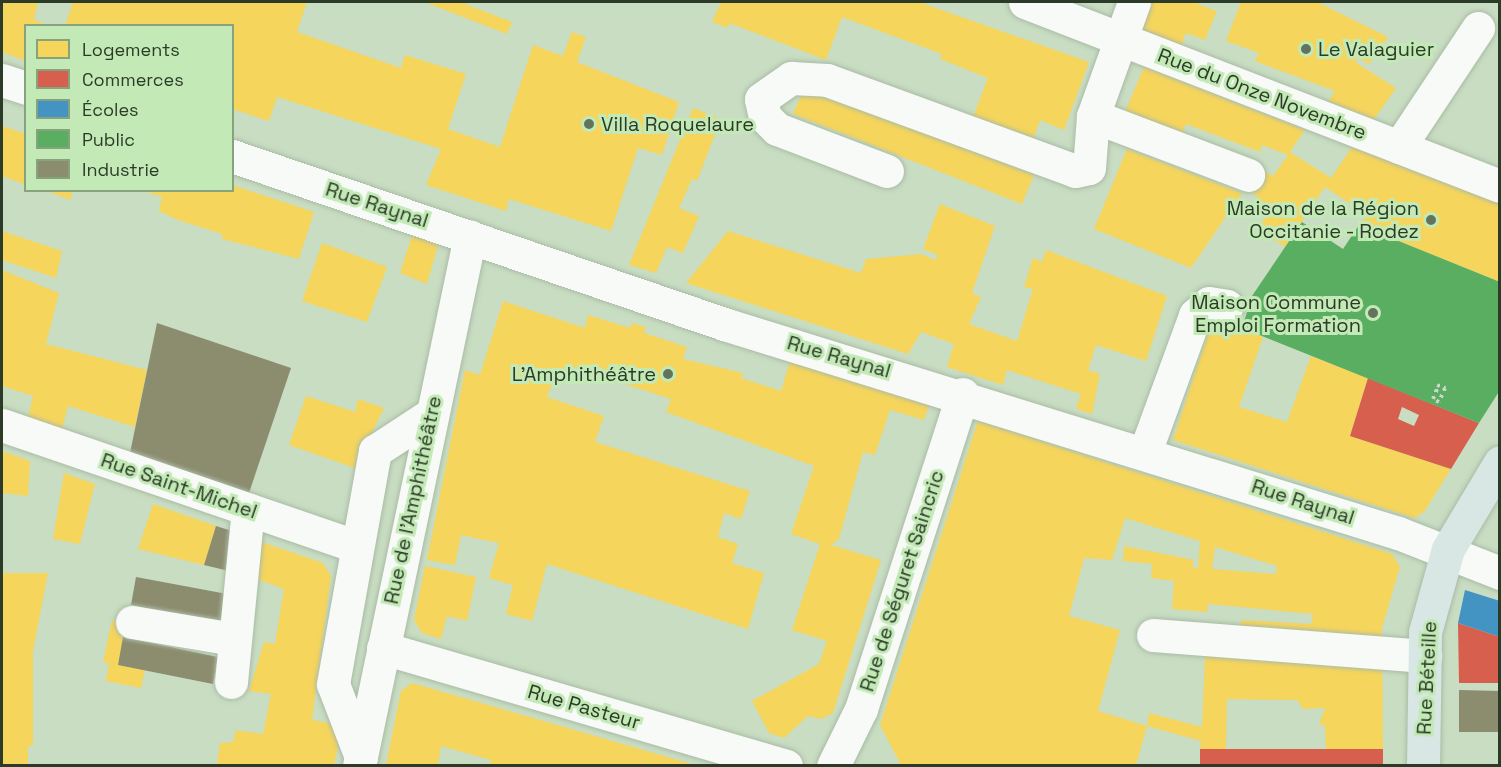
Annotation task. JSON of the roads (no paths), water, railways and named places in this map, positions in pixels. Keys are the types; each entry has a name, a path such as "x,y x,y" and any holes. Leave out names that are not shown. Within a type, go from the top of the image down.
{"main road":[{"name":"Rue Béteille","path":"1423,765 1425,656 1448,549 1500,462"}],"street":[{"name":"Rue du Onze Novembre","path":"1025,2 1500,186"},
{"path":"887,171 777,129 765,117 761,99 790,78 827,80 1076,171 1089,168 1093,116 1119,38 1134,2"},
{"path":"1400,147 1478,28"},
{"path":"2,80 24,87"},
{"path":"1093,116 1248,175"},
{"name":"Rue Raynal","path":"234,157 724,324 963,394 1448,549 1500,573"},
{"name":"Rue de l'Amphithéâtre","path":"360,761 430,415 470,236"},
{"path":"1145,452 1195,315 1209,303 1227,306"},
{"name":"Rue de Séguret Saincric","path":"833,765 861,709 963,394"},
{"path":"360,761 333,684 356,546 375,451 430,415"},
{"name":"Rue Saint-Michel","path":"2,425 356,546"},
{"path":"231,682 248,510"},
{"path":"132,622 234,639"},
{"path":"1153,635 1425,656"},
{"name":"Rue Pasteur","path":"383,648 786,765"}],"place":[{"name":"Le Valaguier","path":"1306,49"},
{"name":"Villa Roquelaure","path":"589,124"},
{"name":"Maison de la Région Occitanie - Rodez","path":"1431,220"},
{"name":"Maison Commune Emploi Formation","path":"1373,313"},
{"name":"L'Amphithéâtre","path":"668,374"}]}
